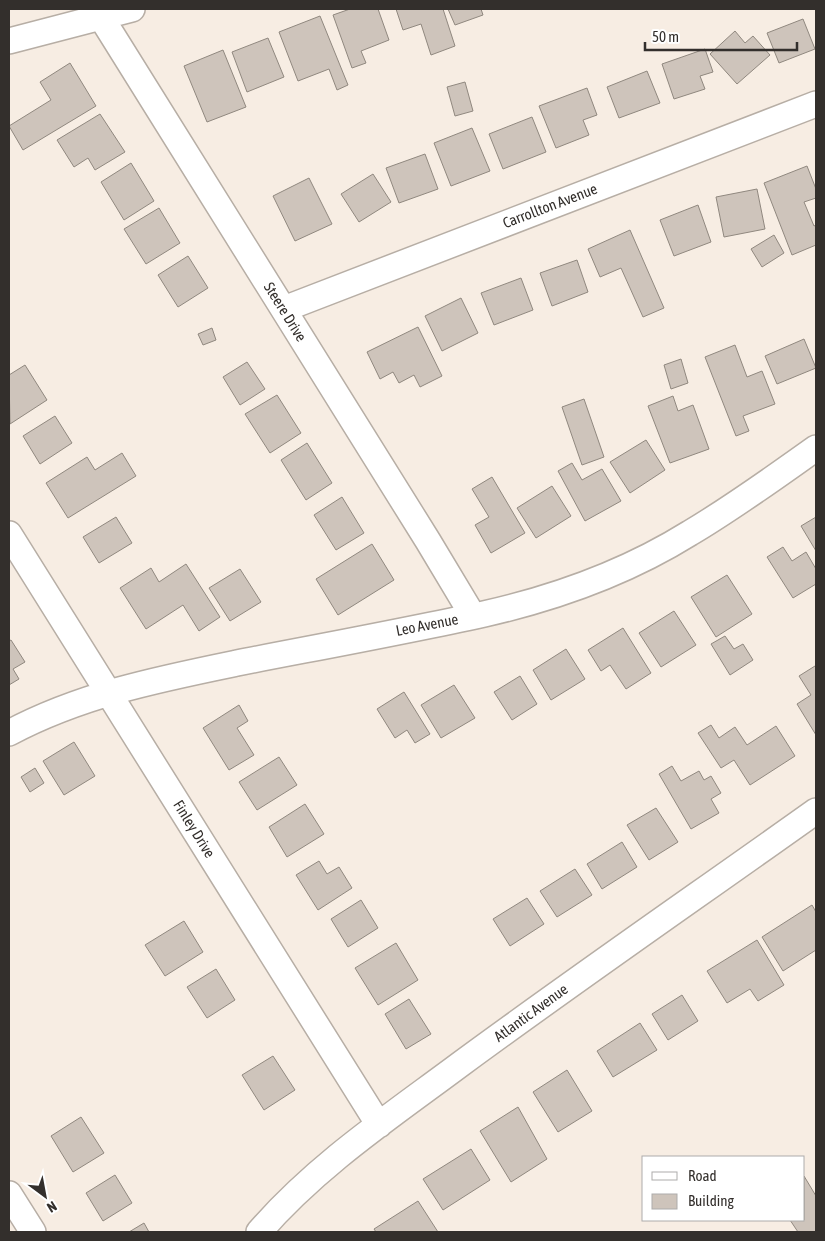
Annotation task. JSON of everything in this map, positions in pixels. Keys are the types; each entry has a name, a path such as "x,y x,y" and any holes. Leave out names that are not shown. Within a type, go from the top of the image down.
{"street":[{"path":"9,41 98,13 132,9"},
{"name":"Steere Drive","path":"98,13 284,309 473,616"},
{"name":"Carrollton Avenue","path":"284,309 816,104"},
{"name":"Leo Avenue","path":"9,732 56,711 109,693 167,677 473,616 560,592 626,566 696,530 816,448"},
{"name":"Finley Drive","path":"9,534 379,1124"},
{"name":"Atlantic Avenue","path":"259,1232 281,1207 316,1173 379,1124 514,1025 816,811"},
{"path":"9,1194 33,1232"}],"building":[{"path":"350,9 378,9 389,40 361,51 366,63 352,68 333,15"},
{"path":"396,9 443,9 455,46 431,55 421,24 403,30"},
{"path":"448,9 481,9 483,15 455,25"},
{"path":"320,16 348,85 337,90 329,69 298,81 279,32"},
{"path":"803,19 815,49 779,63 767,33"},
{"path":"735,31 745,43 753,36 770,55 737,84 710,54"},
{"path":"268,38 284,77 247,92 232,52"},
{"path":"705,49 713,72 700,76 705,89 674,99 662,64"},
{"path":"223,50 246,107 207,122 184,66"},
{"path":"70,63 96,106 23,150 9,126 51,100 40,82"},
{"path":"647,71 660,103 619,118 607,87"},
{"path":"465,82 473,111 455,116 447,87"},
{"path":"587,88 597,115 583,120 589,135 556,148 539,106"},
{"path":"100,114 125,152 95,170 88,158 74,167 57,140"},
{"path":"532,117 546,152 503,169 489,134"},
{"path":"472,128 490,171 451,186 434,143"},
{"path":"425,154 438,189 399,203 386,168"},
{"path":"131,163 154,201 124,220 101,182"},
{"path":"807,166 816,189 816,198 804,202 814,226 816,225 816,245 792,255 764,183"},
{"path":"373,174 391,202 359,222 341,194"},
{"path":"309,178 332,224 295,241 273,196"},
{"path":"757,189 765,229 724,237 716,197"},
{"path":"698,205 711,242 674,256 660,220"},
{"path":"159,208 180,243 146,264 124,229"},
{"path":"630,230 664,308 643,317 621,268 600,277 588,249"},
{"path":"774,235 784,253 762,267 751,249"},
{"path":"188,256 208,288 178,307 158,275"},
{"path":"577,260 588,292 552,306 540,273"},
{"path":"521,278 533,310 494,325 481,293"},
{"path":"461,298 478,333 442,351 425,316"},
{"path":"418,327 442,376 420,387 414,375 399,383 393,372 380,379 367,352"},
{"path":"212,328 216,340 203,345 198,334"},
{"path":"804,339 816,368 777,384 765,356"},
{"path":"735,345 747,377 762,371 775,404 743,416 749,431 736,436 705,357"},
{"path":"681,359 688,383 671,389 664,365"},
{"path":"247,362 265,389 240,405 223,377"},
{"path":"25,365 47,400 10,424 9,375"},
{"path":"277,395 301,433 270,453 245,414"},
{"path":"673,396 678,411 693,405 709,449 670,463 648,406"},
{"path":"584,399 604,457 582,465 562,407"},
{"path":"55,416 72,443 40,464 23,436"},
{"path":"646,440 665,470 630,493 610,462"},
{"path":"307,443 332,483 306,500 281,460"},
{"path":"122,453 136,476 68,518 46,483 87,457 95,470"},
{"path":"572,463 582,480 602,469 621,501 585,521 558,471"},
{"path":"492,477 525,533 491,553 475,525 489,517 472,489"},
{"path":"552,486 571,516 536,538 517,508"},
{"path":"342,497 364,533 336,550 314,515"},
{"path":"116,517 132,543 99,563 83,537"},
{"path":"816,517 816,551 801,526"},
{"path":"372,544 394,580 338,615 316,579"},
{"path":"783,547 792,561 806,552 816,569 816,584 793,598 767,557"},
{"path":"186,564 220,617 199,631 183,605 146,629 120,588 151,568 159,582"},
{"path":"240,569 261,602 230,621 209,588"},
{"path":"727,575 752,614 716,637 691,597"},
{"path":"674,611 696,645 661,667 639,633"},
{"path":"623,628 651,673 626,689 610,665 601,671 588,650"},
{"path":"725,636 734,649 743,644 753,660 730,675 711,644"},
{"path":"11,640 25,662 13,669 19,679 9,685 9,641"},
{"path":"566,649 585,679 551,700 533,670"},
{"path":"815,666 816,735 797,704 811,695 799,676"},
{"path":"520,676 537,704 512,720 494,692"},
{"path":"454,685 475,718 441,738 421,705"},
{"path":"404,692 430,734 415,743 407,730 395,738 377,709"},
{"path":"239,705 248,721 237,728 254,755 229,770 203,728"},
{"path":"711,725 719,738 735,727 747,745 776,726 795,756 750,785 734,760 721,768 698,733"},
{"path":"74,742 95,776 64,795 43,761"},
{"path":"279,757 297,785 257,810 239,782"},
{"path":"672,766 681,781 699,771 704,780 711,776 721,793 711,799 719,813 691,829 659,774"},
{"path":"35,768 44,783 30,792 21,777"},
{"path":"305,804 324,834 287,857 269,827"},
{"path":"656,808 678,842 649,860 627,825"},
{"path":"622,842 637,867 602,889 587,864"},
{"path":"319,861 327,874 339,867 352,888 318,910 296,875"},
{"path":"575,869 592,895 557,917 540,891"},
{"path":"527,898 544,924 510,946 493,919"},
{"path":"361,900 378,928 348,947 331,919"},
{"path":"812,905 816,912 816,950 783,971 762,937"},
{"path":"184,921 203,952 165,976 145,945"},
{"path":"757,940 784,985 758,1001 750,989 727,1003 707,971"},
{"path":"396,943 418,980 378,1005 355,968"},
{"path":"216,969 235,1000 207,1018 187,987"},
{"path":"682,995 698,1021 668,1040 652,1014"},
{"path":"409,999 431,1034 406,1049 385,1014"},
{"path":"640,1023 657,1050 613,1077 597,1051"},
{"path":"273,1056 295,1090 264,1110 242,1075"},
{"path":"567,1070 592,1111 558,1132 533,1092"},
{"path":"518,1107 547,1159 511,1182 480,1131"},
{"path":"81,1117 104,1153 73,1172 51,1136"},
{"path":"471,1149 490,1180 443,1210 423,1179"},
{"path":"115,1175 132,1203 103,1221 86,1193"},
{"path":"805,1178 816,1196 816,1232 798,1232 791,1221 805,1221"},
{"path":"418,1201 438,1232 376,1232 374,1229"},
{"path":"144,1223 149,1232 129,1232"}]}
